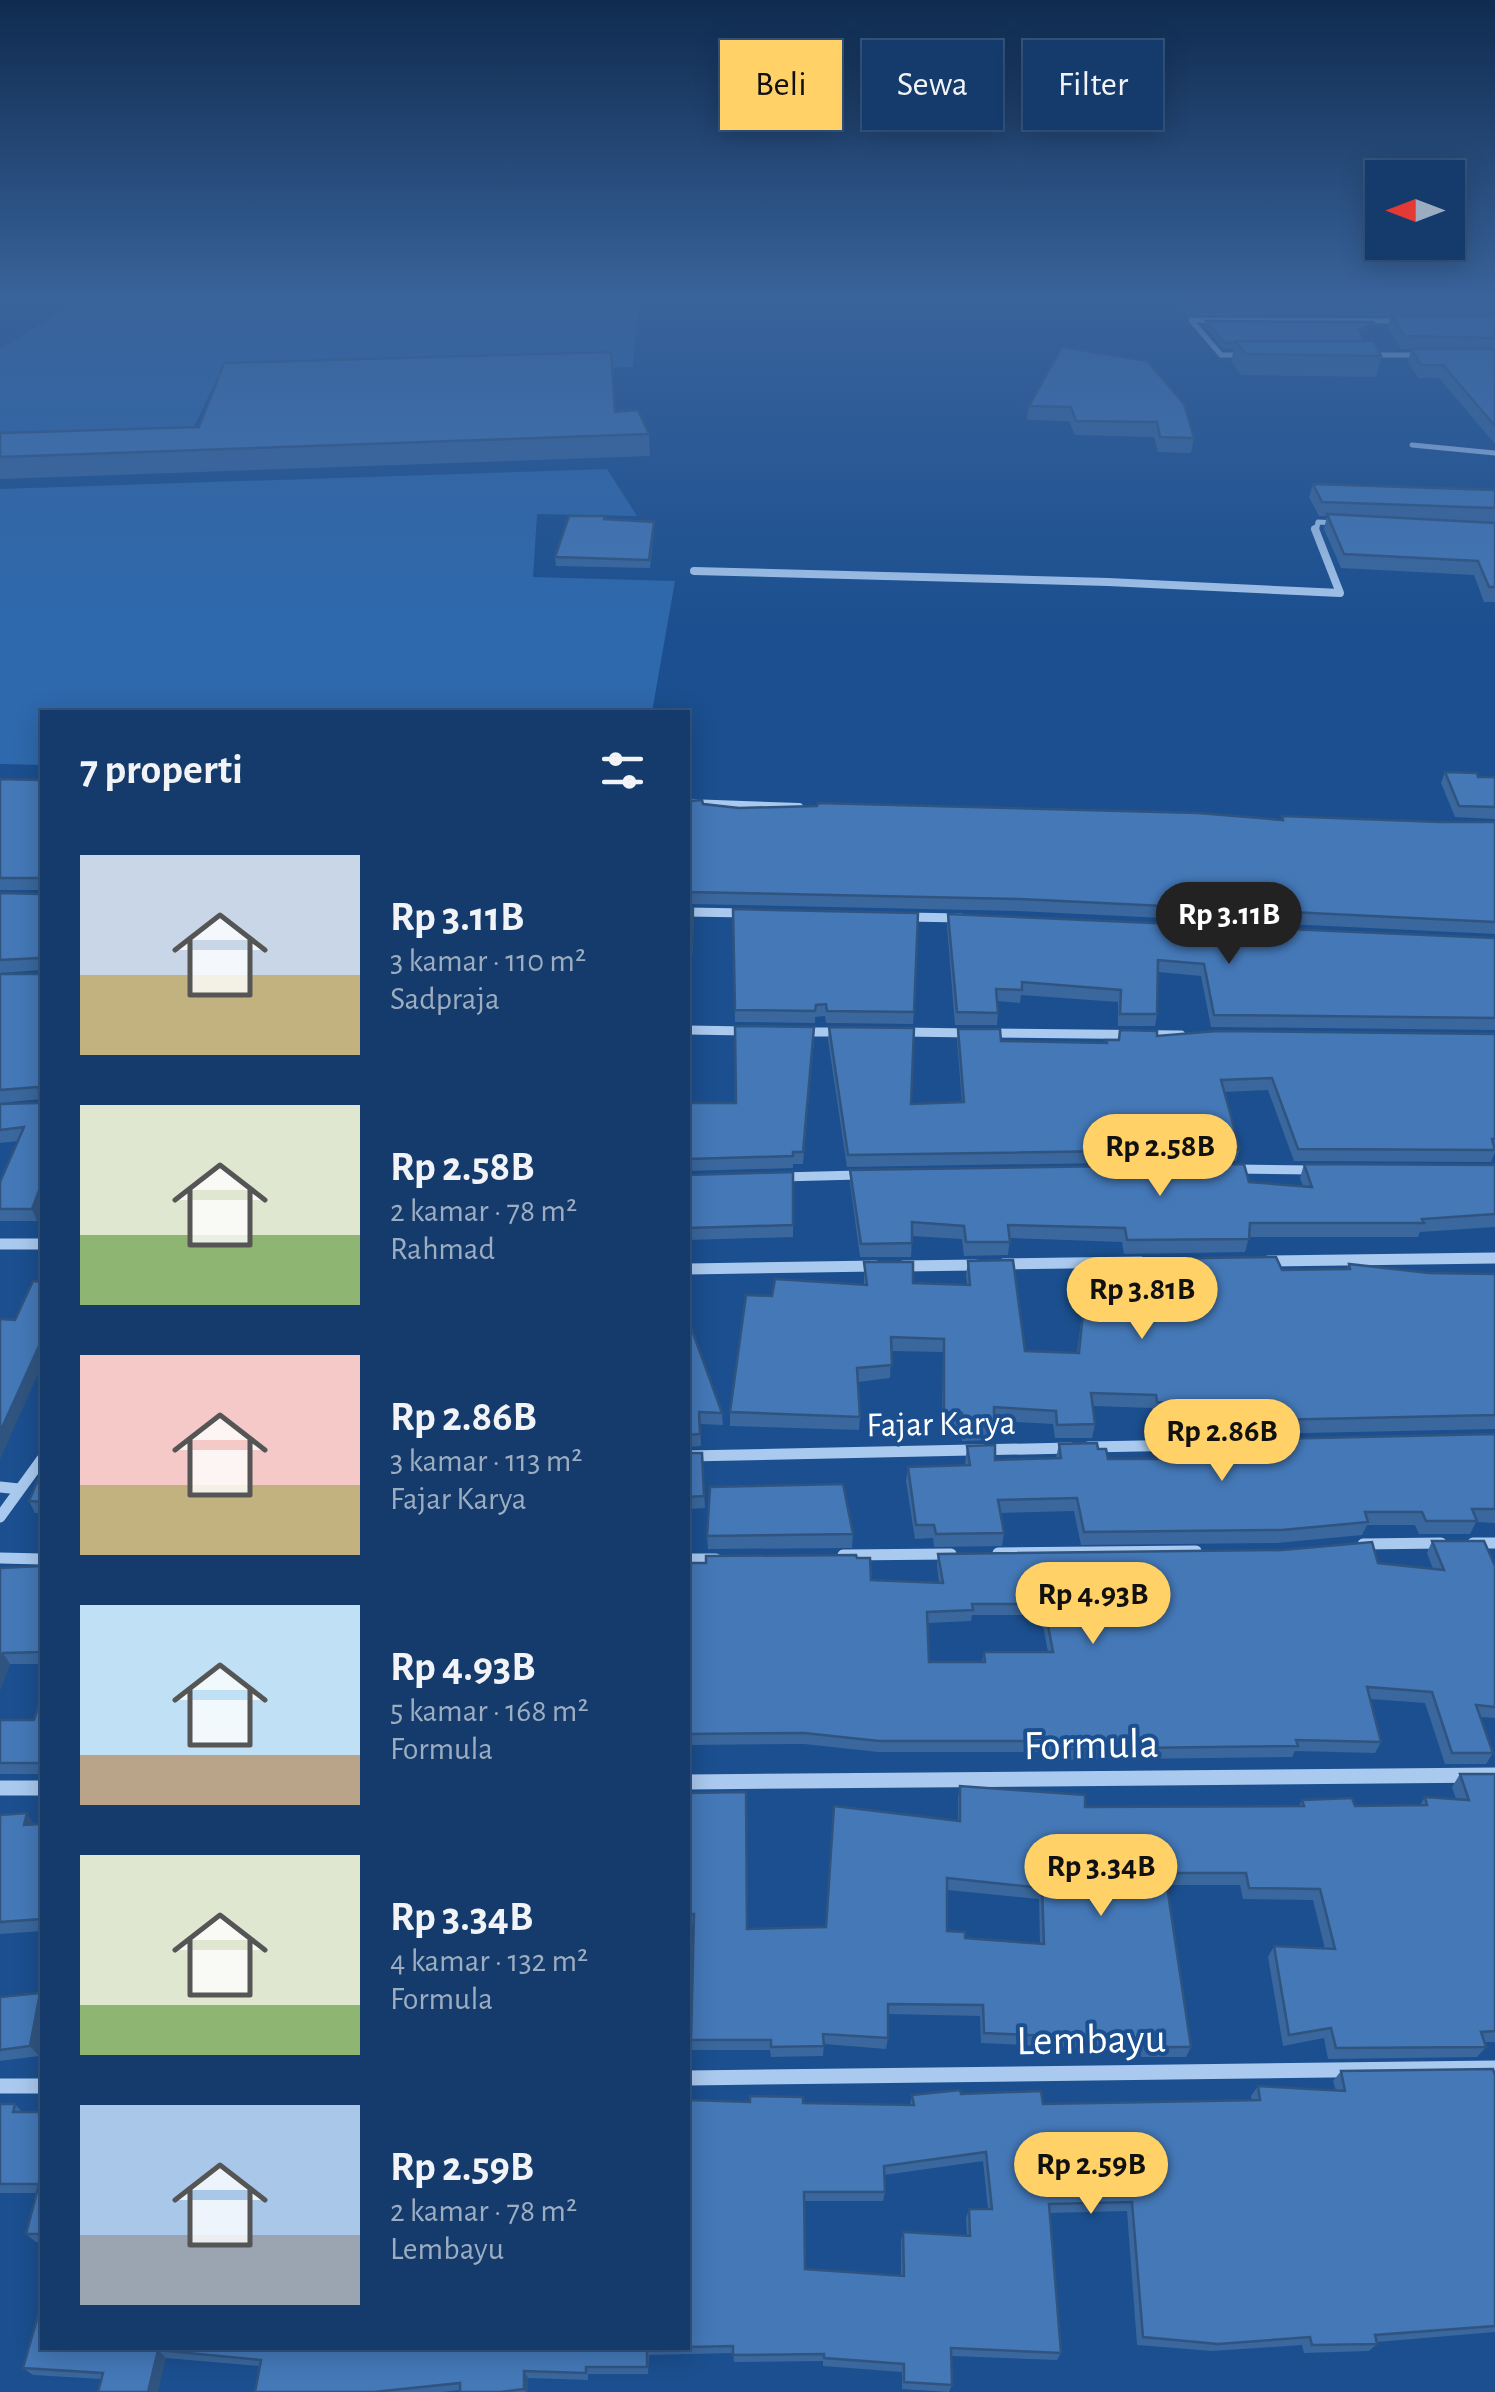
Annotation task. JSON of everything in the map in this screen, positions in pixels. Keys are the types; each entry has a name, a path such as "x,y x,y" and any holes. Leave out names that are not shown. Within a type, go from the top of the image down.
{"street":[{"path":"1412,445 1495,453"},
{"path":"694,571 1069,580 1340,593 1314,524 1350,523"},
{"path":"690,804 806,807"},
{"path":"690,912 765,914"},
{"path":"902,917 979,918"},
{"path":"690,1030 766,1031"},
{"path":"786,1032 845,1032"},
{"path":"884,1032 1200,1035"},
{"path":"1227,1169 1323,1170"},
{"path":"765,1177 881,1174"},
{"path":"0,1244 40,1244"},
{"path":"1259,1261 1495,1258"},
{"path":"690,1268 1160,1262"},
{"name":"Fajar Karya","path":"690,1456 1200,1445"},
{"path":"0,1518 40,1467"},
{"path":"0,1487 20,1489"},
{"path":"1354,1545 1495,1543"},
{"path":"989,1553 1208,1551"},
{"path":"835,1555 970,1554"},
{"path":"0,1558 40,1559"},
{"path":"690,1560 732,1559"},
{"name":"Formula","path":"690,1782 1495,1775"},
{"path":"0,1788 40,1788"},
{"name":"Lembayu","path":"690,2078 1495,2068"},
{"path":"0,2086 40,2086"}],"shaded area":[{"path":"0,409 203,409 190,435 0,439"},
{"path":"607,469 637,516 537,514 533,577 675,581 652,710 40,710 40,765 0,764 0,489"}],"building":[{"path":"206,409 615,409 615,412 638,410 649,434 0,457 0,433 199,427"},
{"path":"1072,409 1185,409 1194,438 1160,437 1157,422 1076,421"},
{"path":"1480,409 1495,409 1495,426"},
{"path":"1313,484 1495,490 1495,508 1322,502"},
{"path":"1327,514 1495,523 1495,587 1489,587 1478,561 1344,554"},
{"path":"569,516 654,522 649,560 555,557"},
{"path":"1445,772 1495,777 1495,807 1459,806"},
{"path":"0,779 38,780 40,880 0,878"},
{"path":"690,801 739,808 818,803 1198,813 1283,820 1282,816 1495,822 1495,922 1020,899 690,892"},
{"path":"0,893 39,894 40,960 0,960"},
{"path":"690,908 693,908 690,947"},
{"path":"733,909 918,913 914,1012 827,1011 826,1004 816,1005 815,1011 735,1010"},
{"path":"948,914 1495,938 1495,1018 1214,1015 1204,964 1158,960 1157,1014 1120,1014 1121,990 1022,982 1022,990 996,989 998,1013 957,1012"},
{"path":"0,974 38,974 40,1091 37,1087 0,1090"},
{"path":"735,1026 814,1027 803,1152 793,1152 793,1156 690,1159 690,1103 736,1103"},
{"path":"829,1027 914,1028 911,1104 964,1102 958,1029 1000,1029 1001,1041 1107,1043 1106,1040 1119,1040 1120,1030 1157,1031 1157,1036 1217,1031 1495,1034 1495,1150 1298,1149 1272,1078 1221,1080 1240,1149 848,1155"},
{"path":"40,1100 40,1188 32,1209 0,1209 0,1182 24,1127 0,1130 0,1104"},
{"path":"1244,1164 1249,1182 1312,1187 1304,1164 1495,1165 1495,1214 1422,1219 1424,1223 1250,1223 1249,1239 1127,1240 1125,1228 1008,1225 1010,1242 966,1242 964,1226 912,1222 912,1243 861,1244 850,1170"},
{"path":"793,1172 793,1225 690,1228 690,1175"},
{"path":"1276,1257 1282,1270 1350,1269 1349,1264 1429,1273 1495,1274 1495,1415 1175,1422 1171,1403 1157,1402 1156,1395 1091,1393 1095,1424 1057,1425 1056,1411 994,1407 994,1426 964,1427 962,1413 944,1412 944,1339 891,1337 892,1365 857,1368 860,1417 730,1412 746,1295 772,1296 775,1279 867,1285 864,1262 913,1262 913,1283 970,1285 968,1261 1013,1260 1025,1351 1079,1353 1086,1282 1133,1276 1130,1259"},
{"path":"33,1281 40,1282 40,1346 0,1432 0,1319 15,1320"},
{"path":"690,1325 722,1413 699,1412 700,1434 690,1435"},
{"path":"1495,1434 1495,1509 1472,1509 1477,1521 1426,1521 1422,1512 1365,1512 1368,1522 1282,1530 1084,1532 1077,1498 998,1500 1004,1533 936,1534 934,1525 916,1525 908,1467 970,1465 967,1446 995,1445 995,1460 1061,1458 1059,1444 1097,1443 1098,1449 1106,1449 1108,1459 1183,1459 1179,1441"},
{"path":"690,1453 702,1453 704,1496 690,1497"},
{"path":"40,1475 40,1502 29,1501"},
{"path":"843,1484 853,1534 707,1536 710,1487"},
{"path":"1432,1541 1484,1541 1495,1566 1495,1707 1476,1705 1493,1753 1452,1753 1432,1692 1367,1687 1381,1742 1296,1740 1298,1746 1054,1749 1053,1741 879,1741 804,1733 690,1734 690,1563 706,1563 706,1556 856,1555 870,1558 871,1580 943,1583 938,1554 1282,1550 1372,1542 1378,1563 1444,1570","holes":["972,1604 1044,1604 1053,1652 984,1652 985,1662 929,1662 927,1612 973,1610"]},
{"path":"40,1566 40,1652 3,1653 0,1662 0,1568"},
{"path":"40,1701 40,1763 0,1763 0,1720 34,1720"},
{"path":"1460,1774 1495,1774 1495,2031 1481,2032 1486,2047 1336,2048 1331,2028 1289,2035 1274,1946 1335,1949 1320,1889 1249,1888 1246,1873 1165,1873 1191,2047 1146,2047 1145,2040 984,2033 983,2005 888,2004 888,2038 823,2034 824,2046 771,2047 771,2040 691,2040 694,1914 690,1914 690,1793 746,1792 747,1929 826,1927 834,1806 960,1821 960,1786 1085,1795 1085,1807 1304,1806 1302,1800 1352,1798 1355,1806 1427,1805 1425,1797 1469,1800","holes":["947,1878 1042,1888 1044,1944 965,1938 965,1932 947,1931"]},
{"path":"27,1813 24,1825 40,1824 40,1919 0,1922 0,1815"},
{"path":"40,1993 30,2046 0,2050 0,1997"},
{"path":"1493,2069 1495,2326 1375,2335 1377,2344 1312,2345 1310,2337 1218,2344 1143,2337 1132,2202 1049,2204 1061,2353 951,2348 952,2385 904,2382 904,2364 824,2358 824,2354 733,2355 733,2346 690,2347 690,2100 750,2102 750,2096 803,2097 803,2103 914,2105 912,2095 960,2090 961,2094 1041,2091 1043,2104 1260,2100 1258,2086 1345,2091 1341,2071","holes":["986,2152 992,2209 969,2209 970,2236 903,2232 904,2276 805,2269 804,2192 885,2192 884,2166"]},
{"path":"0,2104 15,2104 13,2112 40,2112 40,2234 26,2234 39,2184 0,2184"},
{"path":"40,2309 40,2350 158,2350 148,2392 98,2392 103,2373 23,2368"},
{"path":"158,2350 647,2350 647,2367 586,2367 586,2373 524,2371 524,2389 500,2392 460,2392 460,2383 374,2392 255,2392 261,2360"}]}
